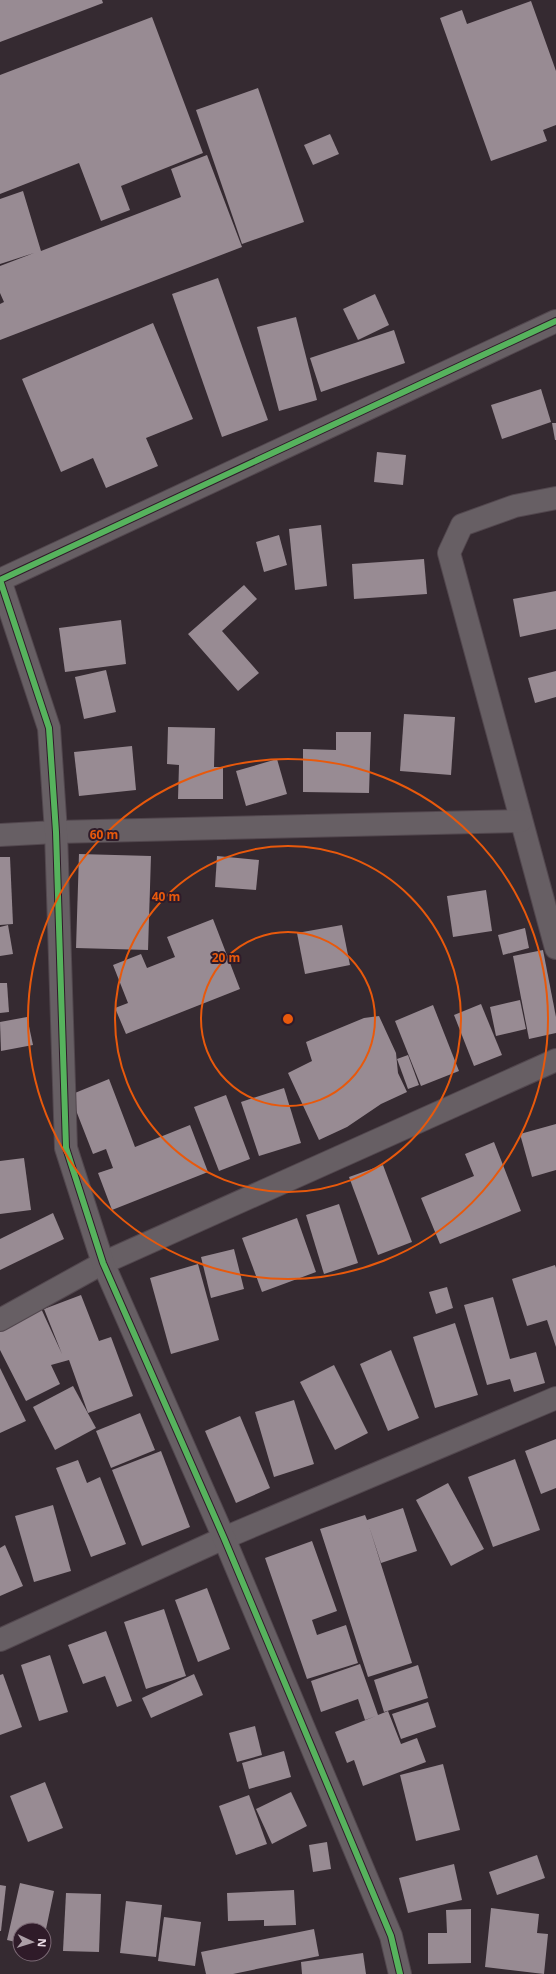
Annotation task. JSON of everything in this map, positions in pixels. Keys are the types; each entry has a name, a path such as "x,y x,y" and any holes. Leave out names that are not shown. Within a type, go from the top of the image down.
{"street":[{"path":"400,1974 391,1936 224,1538 103,1263 66,1148 56,832 49,728 0,580 556,321"},
{"path":"556,498 515,506 462,525 449,553 556,948"},
{"path":"0,835 56,832 521,821"},
{"path":"0,1320 103,1263 556,1060"},
{"path":"0,1640 224,1538 556,1398"}],"building":[{"path":"0,0 102,0 103,3 0,42"},
{"path":"531,1 556,71 556,125 543,130 547,141 491,161 440,18 462,10 467,24"},
{"path":"152,17 203,153 121,186 130,210 101,221 79,163 0,194 0,75"},
{"path":"258,88 304,222 242,244 196,110"},
{"path":"330,134 339,154 313,165 304,145"},
{"path":"207,155 242,247 0,340 0,304 4,302 0,293 0,266 34,253 0,264 0,199 23,191 41,251 181,197 171,169"},
{"path":"218,278 268,420 222,437 172,294"},
{"path":"375,294 389,325 358,340 343,309"},
{"path":"296,317 317,400 279,411 257,327"},
{"path":"153,323 193,419 146,438 158,466 106,488 93,458 61,472 22,379"},
{"path":"394,330 405,363 321,392 310,358"},
{"path":"541,389 551,422 502,439 491,405"},
{"path":"552,423 556,423 556,440 555,440"},
{"path":"377,452 406,455 403,485 374,482"},
{"path":"321,525 327,586 295,590 289,529"},
{"path":"279,535 287,565 264,572 256,542"},
{"path":"424,559 427,594 354,599 352,564"},
{"path":"244,585 257,599 222,631 259,673 238,691 188,634"},
{"path":"556,591 556,629 520,637 513,599"},
{"path":"121,620 126,664 65,672 59,628"},
{"path":"106,670 116,712 84,719 75,677"},
{"path":"556,671 556,697 535,703 528,678"},
{"path":"404,714 455,717 451,775 400,771"},
{"path":"168,727 215,728 214,767 223,767 223,799 178,799 179,765 167,764"},
{"path":"336,732 371,732 369,793 303,792 303,749 336,750"},
{"path":"132,746 136,790 79,796 74,752"},
{"path":"277,759 287,794 246,806 236,771"},
{"path":"79,854 151,856 148,950 76,948"},
{"path":"217,856 259,860 256,890 215,887"},
{"path":"0,857 10,857 13,924 0,925"},
{"path":"486,890 492,931 453,937 447,896"},
{"path":"213,919 240,989 126,1034 115,1008 128,1003 113,965 141,954 147,968 175,957 167,937"},
{"path":"8,925 13,954 0,956 0,927"},
{"path":"342,925 350,965 305,974 297,933"},
{"path":"525,928 529,948 503,955 498,935"},
{"path":"543,950 556,1017 556,1033 529,1039 513,956"},
{"path":"0,983 7,983 9,1012 0,1013"},
{"path":"520,1000 526,1029 496,1036 490,1007"},
{"path":"481,1004 502,1055 474,1066 454,1015"},
{"path":"433,1005 459,1071 421,1086 395,1021"},
{"path":"379,1016 396,1053 398,1073 407,1092 381,1104 347,1127 319,1140 288,1073 312,1061 306,1042 364,1018"},
{"path":"27,1017 33,1045 1,1051 0,1022"},
{"path":"408,1055 419,1085 408,1089 397,1059"},
{"path":"109,1079 135,1147 190,1125 208,1172 112,1210 98,1173 113,1168 106,1149 93,1154 70,1095"},
{"path":"284,1088 301,1143 259,1156 241,1102"},
{"path":"226,1095 250,1159 219,1171 194,1107"},
{"path":"556,1124 556,1170 532,1177 520,1134"},
{"path":"494,1142 521,1211 440,1244 421,1198 474,1176 465,1154"},
{"path":"24,1158 31,1210 0,1214 0,1161"},
{"path":"383,1165 412,1242 378,1255 349,1177"},
{"path":"339,1204 358,1263 324,1274 306,1215"},
{"path":"53,1213 64,1239 0,1270 0,1239"},
{"path":"297,1218 316,1272 262,1292 242,1238"},
{"path":"234,1249 244,1289 211,1298 201,1257"},
{"path":"198,1264 219,1340 171,1354 150,1278"},
{"path":"555,1265 556,1347 547,1320 527,1326 512,1279"},
{"path":"447,1287 453,1308 436,1314 429,1292"},
{"path":"81,1295 99,1341 111,1337 133,1396 88,1413 69,1360 51,1365 60,1384 26,1401 0,1350 0,1324 39,1304 62,1354 44,1309"},
{"path":"493,1297 510,1359 536,1352 545,1383 514,1392 510,1379 487,1385 464,1305"},
{"path":"455,1323 478,1395 435,1408 413,1337"},
{"path":"391,1350 419,1418 388,1431 360,1364"},
{"path":"334,1365 368,1433 335,1450 300,1382"},
{"path":"0,1368 26,1421 0,1433"},
{"path":"73,1386 96,1428 55,1450 33,1407"},
{"path":"294,1400 314,1464 274,1477 255,1412"},
{"path":"140,1413 155,1450 111,1468 96,1431"},
{"path":"240,1416 270,1488 236,1503 205,1431"},
{"path":"556,1439 556,1488 541,1494 525,1451"},
{"path":"161,1451 190,1527 142,1546 112,1470"},
{"path":"515,1459 540,1530 493,1547 468,1477"},
{"path":"78,1460 87,1483 100,1477 126,1544 91,1557 56,1468"},
{"path":"448,1483 484,1549 451,1566 416,1500"},
{"path":"53,1505 71,1571 34,1582 15,1516"},
{"path":"403,1508 417,1551 381,1563 369,1526 412,1663 368,1677 320,1529 365,1515 367,1520"},
{"path":"312,1541 337,1611 312,1620 317,1635 346,1625 358,1663 307,1679 265,1558"},
{"path":"5,1545 23,1586 0,1596 0,1548"},
{"path":"207,1588 230,1649 198,1662 175,1600"},
{"path":"164,1609 186,1676 146,1689 124,1622"},
{"path":"106,1631 132,1701 117,1707 105,1676 83,1684 68,1645"},
{"path":"50,1655 68,1712 39,1721 21,1665"},
{"path":"360,1664 378,1715 388,1711 401,1744 417,1738 426,1762 363,1786 354,1760 347,1763 335,1732 376,1716 365,1720 358,1699 321,1712 311,1681"},
{"path":"418,1665 428,1698 384,1712 374,1680"},
{"path":"3,1674 22,1727 0,1735 0,1675"},
{"path":"194,1674 203,1695 151,1718 142,1698"},
{"path":"428,1702 436,1727 401,1739 392,1714"},
{"path":"255,1726 262,1755 237,1762 229,1733"},
{"path":"284,1751 291,1777 249,1789 242,1763"},
{"path":"443,1764 460,1830 416,1841 400,1775"},
{"path":"45,1782 63,1828 28,1842 10,1796"},
{"path":"291,1792 307,1826 272,1844 256,1809"},
{"path":"249,1795 267,1844 236,1855 219,1806"},
{"path":"327,1842 331,1869 313,1872 309,1845"},
{"path":"537,1855 545,1878 497,1895 489,1872"},
{"path":"454,1864 462,1900 408,1913 399,1878"},
{"path":"20,1883 54,1891 48,1922 12,1922 12,1941 7,1940"},
{"path":"0,1885 6,1886 1,1931 0,1931"},
{"path":"294,1890 296,1925 264,1926 264,1920 228,1921 227,1893"},
{"path":"66,1893 101,1894 99,1952 63,1951"},
{"path":"126,1901 162,1905 156,1957 120,1953"},
{"path":"491,1908 539,1914 537,1933 548,1934 544,1974 485,1967"},
{"path":"471,1909 471,1963 428,1964 428,1933 447,1933 446,1910"},
{"path":"164,1917 201,1922 195,1966 158,1961"},
{"path":"314,1929 319,1956 233,1974 206,1974 201,1952"},
{"path":"363,1953 366,1974 302,1974 301,1962"}],"cycle path":[{"path":"400,1974 391,1936 224,1538 103,1263 66,1148 56,832 49,728 0,580 556,321"}]}
